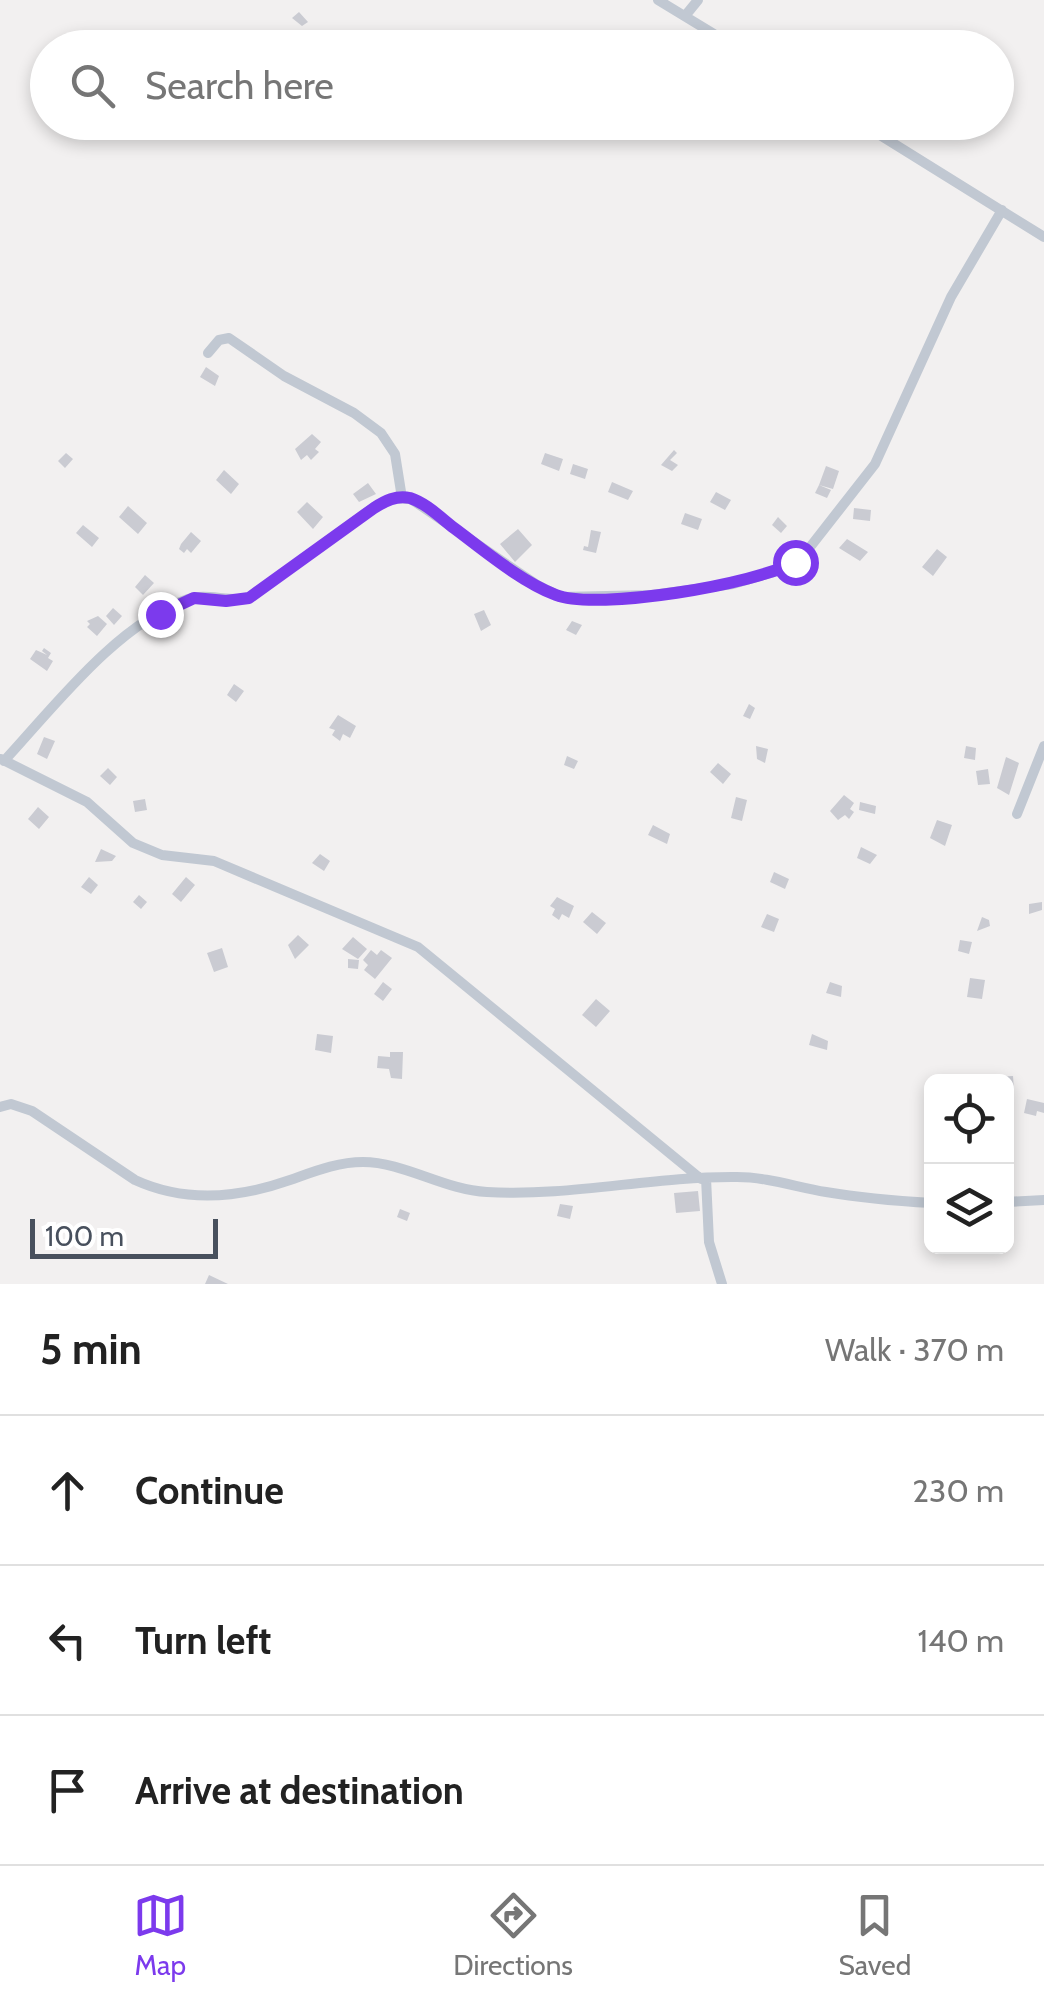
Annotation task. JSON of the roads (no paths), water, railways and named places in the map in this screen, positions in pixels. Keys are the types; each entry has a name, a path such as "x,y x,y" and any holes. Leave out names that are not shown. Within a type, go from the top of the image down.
{"street":[{"path":"658,0 708,30"},
{"path":"685,16 698,0"},
{"path":"888,140 1044,236"},
{"path":"722,1284 709,1242 704,1179 418,946 214,862 149,850 121,834 86,802 2,759 82,676 142,626 190,599 249,598 386,500 402,498 424,505 482,549 561,597 615,597 700,589 733,584 784,568 807,552 875,464 951,298 1002,210"},
{"path":"208,353 219,340 229,338 314,395 368,422 391,444 402,498"},
{"path":"1016,814 1044,746"},
{"path":"0,1106 22,1106 152,1188 193,1196 241,1194 324,1168 362,1162 485,1192 566,1190 738,1176 824,1192 924,1203"},
{"path":"1014,1202 1044,1200"}]}
